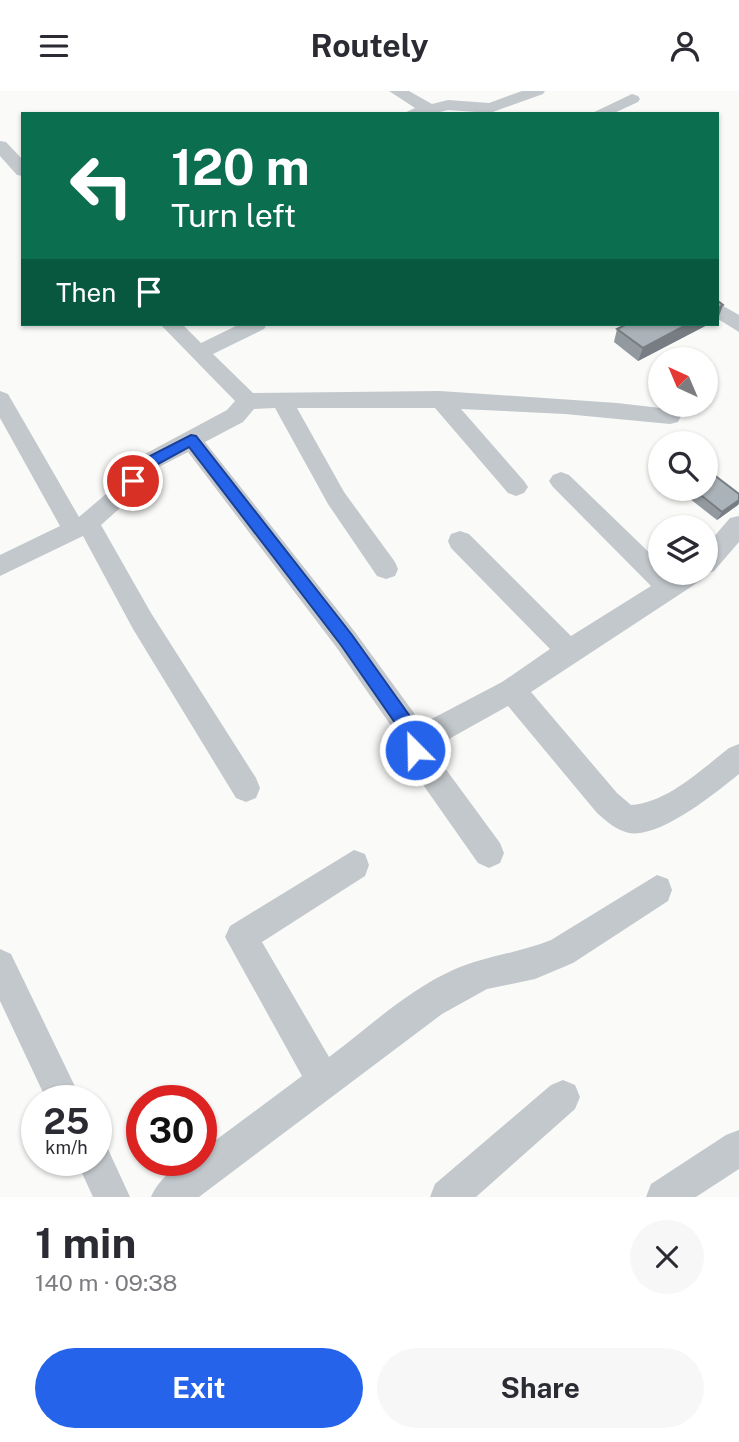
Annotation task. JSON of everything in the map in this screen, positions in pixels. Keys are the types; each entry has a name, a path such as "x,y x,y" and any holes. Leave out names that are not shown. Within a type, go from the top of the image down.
{"street":[{"path":"397,91 428,108"},
{"path":"416,112 428,108 490,108 537,91"},
{"path":"603,112 632,99"},
{"path":"0,146 21,169"},
{"path":"719,310 739,325"},
{"path":"172,326 248,401 440,399 584,406 648,413"},
{"path":"199,352 253,326"},
{"path":"0,399 246,788"},
{"path":"440,399 516,487"},
{"path":"282,400 336,498 386,569"},
{"path":"0,566 81,526 121,494 151,461 235,416 248,401"},
{"path":"191,440 346,640 418,741"},
{"path":"561,481 669,588"},
{"path":"718,549 739,525"},
{"path":"460,541 569,650"},
{"path":"489,853 415,750 418,741 512,690 569,650 674,585"},
{"path":"512,690 607,803 621,815 632,819 653,815 739,757"},
{"path":"323,1080 241,937 354,865"},
{"path":"169,1197 397,1025 461,983 535,963 562,952 657,890"},
{"path":"0,965 57,1085"},
{"path":"448,1197 563,1097"},
{"path":"664,1197 739,1148"},
{"path":"102,1176 112,1197"}],"building":[{"path":"623,326 684,326 643,348 617,329"},
{"path":"718,478 739,494 739,500 722,512 708,501 718,501"}],"route":[{"path":"133,481 151,461 191,440 346,640 418,741 415,750"}]}
